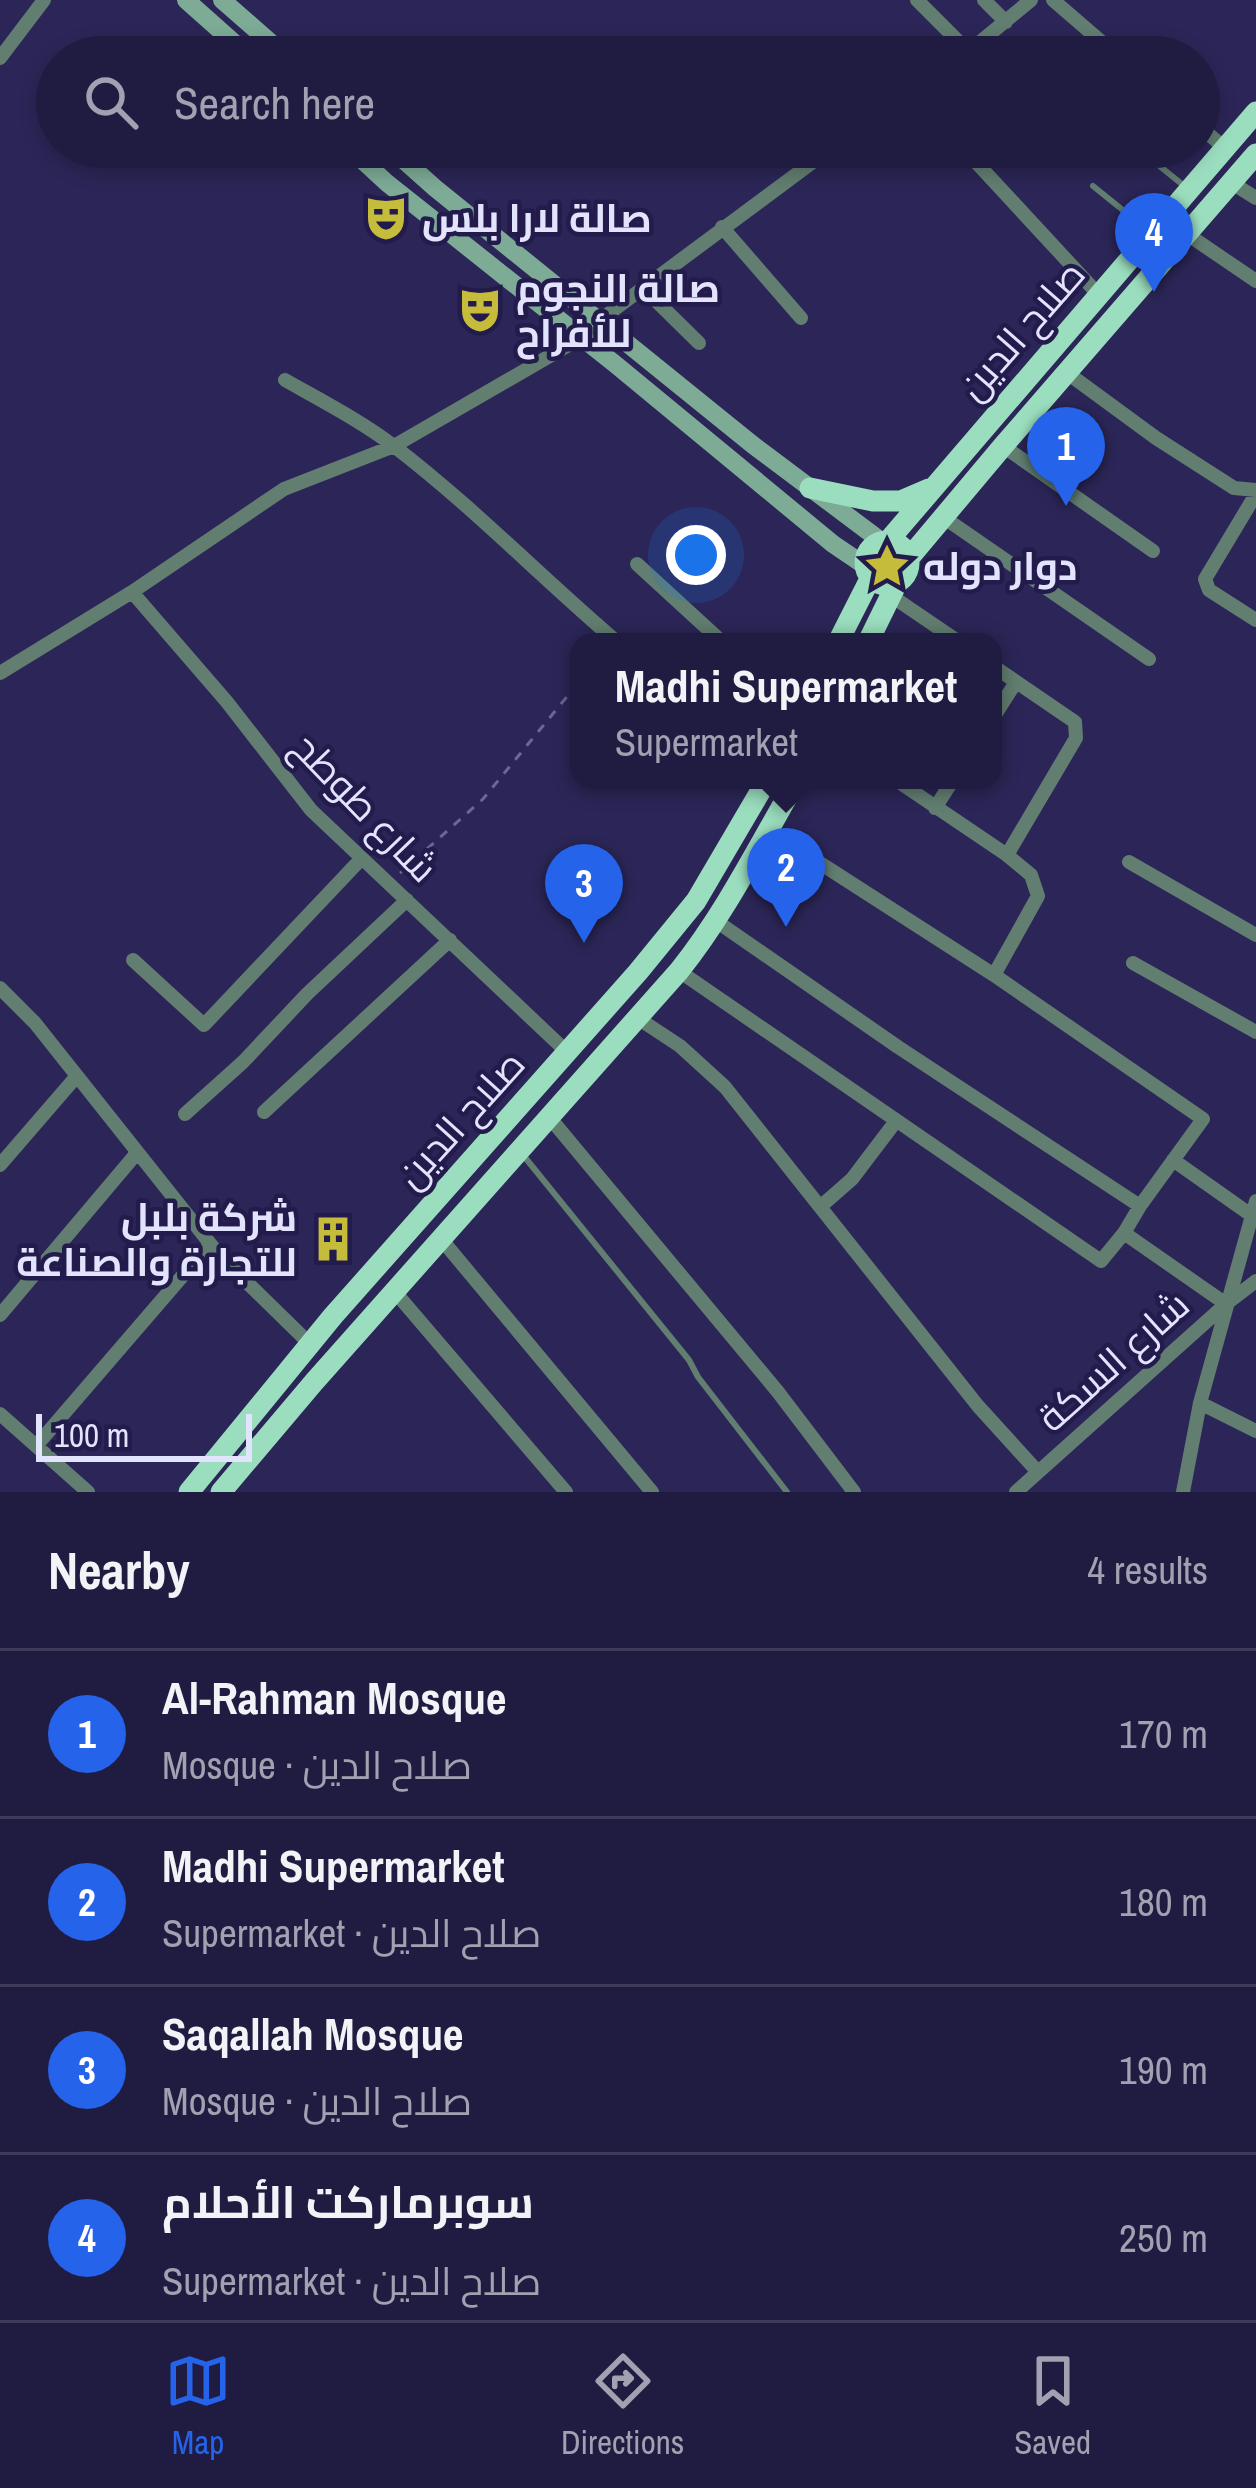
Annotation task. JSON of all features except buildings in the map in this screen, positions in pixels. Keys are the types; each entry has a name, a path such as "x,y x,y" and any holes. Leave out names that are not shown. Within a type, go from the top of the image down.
{"highway":[{"name":"صلاح الدين","path":"1220,155 1256,112"},
{"name":"صلاح الدين","path":"909,559 1256,154"},
{"name":"صلاح الدين","path":"885,541 1210,168"},
{"path":"810,488 873,501 901,501 935,487"},
{"path":"842,633 867,572 868,550 885,541 902,546 909,559 907,573 872,633"},
{"path":"867,572 894,589"},
{"name":"صلاح الدين","path":"189,1492 310,1344 696,901 762,789"},
{"name":"صلاح الدين","path":"221,1492 680,971 741,881 791,789"}],"main road":[{"path":"186,0 226,36"},
{"path":"222,0 263,36"},
{"path":"371,168 867,572"},
{"path":"415,168 810,488 885,541"}],"street":[{"path":"0,58 44,0"},
{"path":"917,0 950,36"},
{"path":"984,0 1006,22"},
{"path":"988,36 1031,0"},
{"path":"1053,0 1095,36"},
{"path":"1220,143 1226,148"},
{"path":"0,673 132,592 284,489 394,446 581,338 804,168"},
{"path":"981,168 1098,294"},
{"path":"1232,183 1256,198"},
{"path":"722,227 801,317"},
{"path":"1187,234 1256,281"},
{"path":"644,288 699,343"},
{"path":"1066,372 1234,488 1256,492 1205,579 1209,590 1256,620"},
{"path":"285,380 394,446 606,633"},
{"path":"1003,446 1153,551"},
{"path":"944,517 1149,659"},
{"path":"637,564 712,633"},
{"path":"894,589 947,633"},
{"name":"شارع طوطح","path":"132,592 227,702 311,810 567,1052"},
{"path":"1002,672 1075,722 1076,738 1007,855"},
{"path":"1002,704 1016,682"},
{"path":"909,789 1031,875 1038,896 994,975"},
{"path":"935,808 947,789"},
{"path":"680,971 1100,1261 1203,1119 994,975 767,829"},
{"path":"133,960 205,1025 362,858"},
{"path":"1129,862 1256,935"},
{"path":"185,1114 407,900"},
{"path":"716,921 1140,1206"},
{"path":"264,1112 450,940"},
{"path":"1133,963 1256,1032"},
{"path":"0,988 34,1023 210,1244 310,1344"},
{"path":"639,1019 706,1067 978,1406 1038,1472"},
{"path":"0,1165 76,1077"},
{"path":"550,1118 854,1492"},
{"path":"820,1207 851,1179 896,1121"},
{"path":"4,1303 136,1154"},
{"path":"1173,1160 1253,1208 1200,1403 1183,1492"},
{"path":"1124,1233 1226,1304"},
{"path":"442,1240 652,1492"},
{"path":"36,1446 210,1244"},
{"name":"شارع السكة","path":"1016,1492 1256,1281"},
{"path":"395,1292 566,1492"},
{"path":"1200,1403 1256,1431"},
{"path":"0,1414 88,1492"}],"lane":[{"path":"1162,168 1191,191"},
{"path":"1093,186 1153,234"},
{"path":"521,1153 689,1360 787,1492"}],"path":[{"path":"389,884 483,799 570,693"}],"place":[{"name":"صالة لارا بلس","path":"386,218"},
{"name":"سوبرماركت الأحلام","path":"1154,292"},
{"name":"صالة النجوم للأفراح","path":"480,310"},
{"name":"Al-Rahman Mosque","path":"1066,506"},
{"name":"دوار دوله","path":"887,566"},
{"name":"Madhi Supermarket","path":"786,927"},
{"name":"Saqallah Mosque","path":"584,943"},
{"name":"شركة بلبل للتجارة والصناعة","path":"333,1239"}]}
